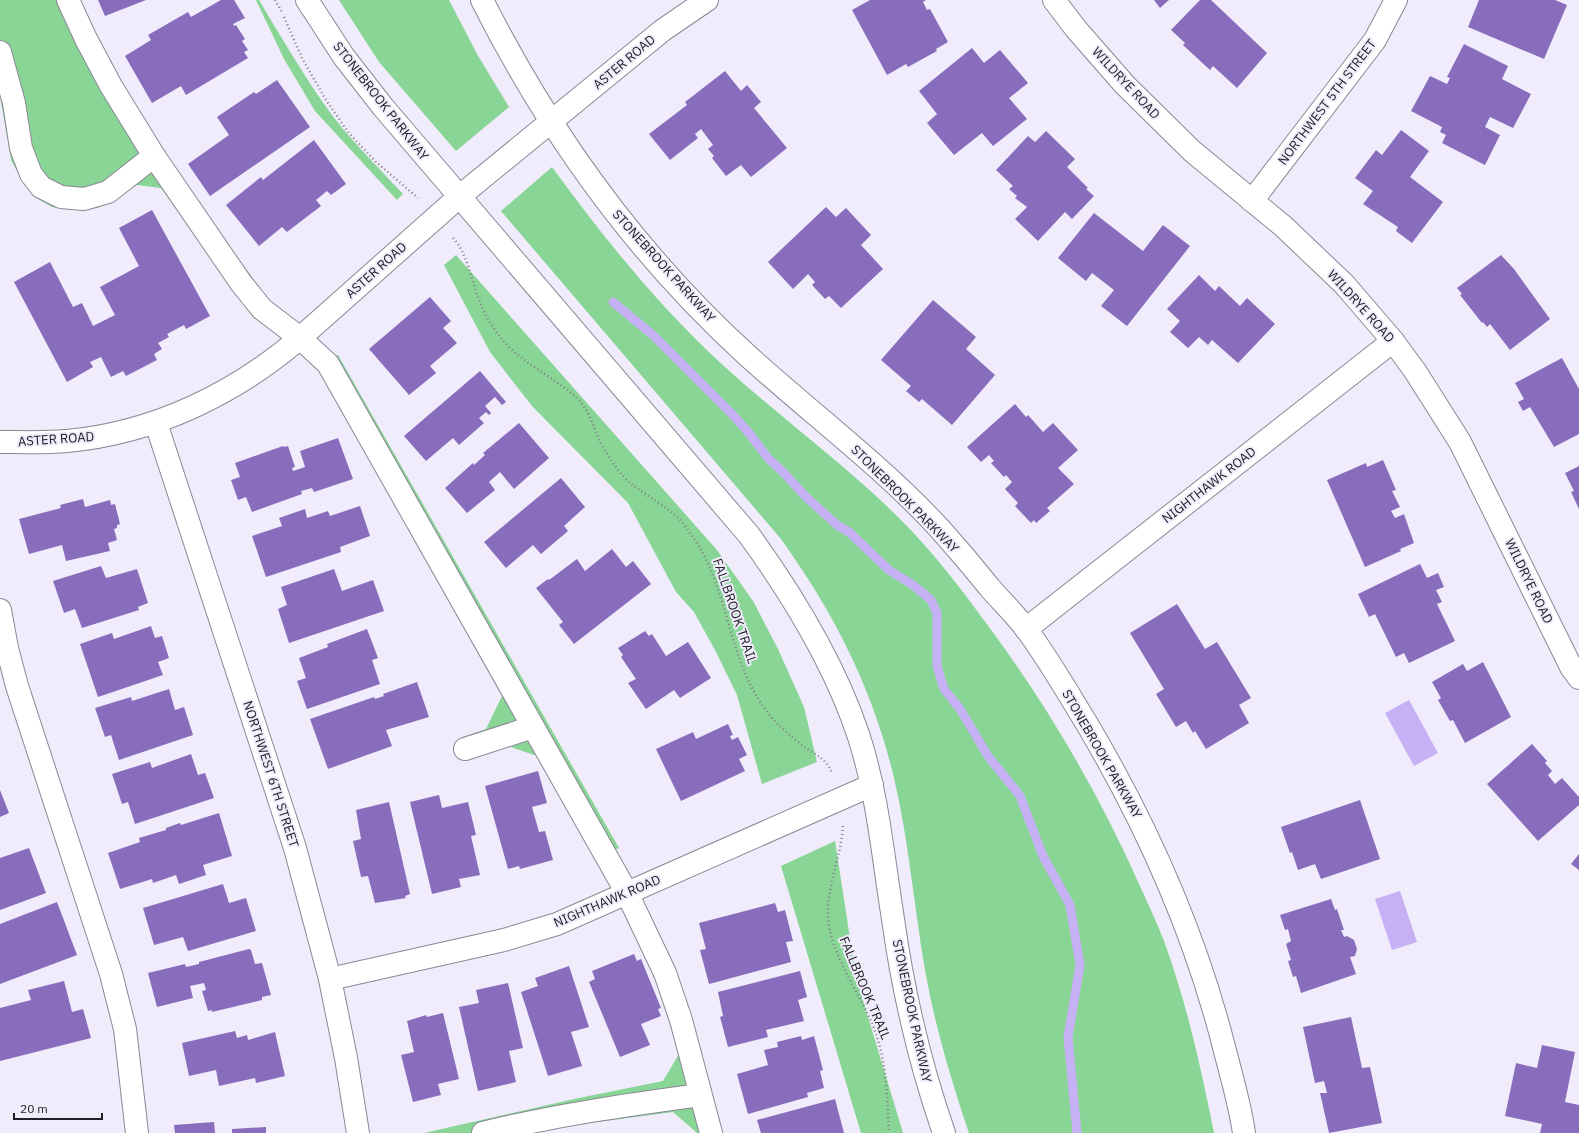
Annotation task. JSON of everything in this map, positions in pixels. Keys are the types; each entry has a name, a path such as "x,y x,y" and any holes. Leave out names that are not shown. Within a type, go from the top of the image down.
{"street":[{"path":"68,0 86,39 111,86 154,156 241,283 262,309 300,338 328,364 627,893 665,973 681,1020 710,1133"},
{"name":"STONEBROOK PARKWAY","path":"307,0 344,56 383,107 749,535 774,569 813,633 858,736 872,785 881,829 893,919 906,997 924,1069 944,1133"},
{"name":"STONEBROOK PARKWAY","path":"482,0 503,41 551,123 581,166 632,233 688,296 748,356 874,464 939,528 1026,629 1065,687 1119,778 1156,853 1188,931 1215,1011 1241,1113 1244,1133"},
{"name":"ASTER ROAD","path":"0,442 67,441 106,435 156,423 213,398 248,378 277,358 460,196 663,30 707,0"},
{"name":"WILDRYE ROAD","path":"1054,0 1076,29 1125,85 1192,151 1283,226 1344,284 1393,341 1415,371 1460,442 1571,667 1579,678"},
{"name":"NORTHWEST 5TH STREET","path":"1252,201 1375,40 1396,0"},
{"path":"0,52 14,103 21,148 31,174 41,187 61,197 84,199 108,192 154,156"},
{"name":"NIGHTHAWK ROAD","path":"1026,629 1393,341"},
{"name":"NORTHWEST 6TH STREET","path":"156,423 295,848 330,979 346,1058 358,1133"},
{"path":"0,610 6,648 16,686 114,988 125,1029 131,1068 137,1133"},
{"path":"465,750 533,726"},
{"name":"NIGHTHAWK ROAD","path":"330,979 504,940 556,924 872,785"},
{"path":"483,1133 528,1122 572,1114 700,1095"}],"path":[{"path":"276,0 302,58 326,100 348,132 376,162 399,181"},
{"name":"FALLBROOK TRAIL","path":"458,243 469,269 479,300 489,321 502,340 524,359 549,375 578,400 590,415 597,436 619,472 636,488 675,514 694,538 706,556 741,661 752,687 766,710 801,745 826,761"},
{"name":"FALLBROOK TRAIL","path":"843,829 828,897 828,920 834,944 872,1023 881,1051 886,1072 889,1133"}],"green space":[{"path":"0,0 80,0 98,41 142,120 193,196 273,306 254,319 161,188 137,185 98,208 73,210 52,207 33,196 11,160 0,96"},
{"path":"256,0 259,0 315,91 342,128 403,194 397,200 315,111 284,59"},
{"path":"339,0 449,0 477,54 509,107 456,151 379,62"},
{"path":"552,167 612,246 677,320 725,367 858,480 901,520 958,586 1011,658 1072,752 1108,818 1164,941 1180,988 1199,1060 1214,1133 969,1133 938,1031 930,996 920,942 905,832 894,778 875,714 863,683 835,624 818,595 781,539 501,211"},
{"path":"456,255 717,550 753,601 778,649 804,707 817,762 762,784 737,695 694,612 676,592 628,503 532,406 490,352 444,265"},
{"path":"338,355 619,848 595,858 537,756 505,745 468,759 460,738 486,729 503,694 320,369"},
{"path":"835,841 856,977 903,1133 861,1133 781,866"},
{"path":"634,931 690,1015 722,1133 697,1133 673,1112 552,1128 530,1133 424,1133 574,1099 663,1081 679,1054 658,987"}],"shaded area":[{"path":"1409,700 1438,753 1414,766 1385,713"},
{"path":"1400,891 1417,942 1392,950 1375,899"}],"building":[{"path":"98,0 146,0 105,16"},
{"path":"221,0 234,0 245,18 233,24 234,26 236,25 245,39 242,41 248,50 244,52 248,58 186,95 181,86 152,103 125,56 151,40 148,35 188,12 191,17"},
{"path":"870,0 926,0 923,2 927,10 930,9 948,42 936,49 937,51 908,67 906,64 887,75 852,10"},
{"path":"1154,0 1169,0 1160,8"},
{"path":"1200,0 1211,0 1267,53 1237,88 1213,66 1210,70 1183,45 1185,43 1171,30"},
{"path":"1479,0 1555,0 1567,5 1544,59 1468,27"},
{"path":"1464,44 1508,66 1502,79 1531,94 1513,128 1490,117 1485,127 1500,135 1485,165 1442,143 1446,135 1440,132 1442,127 1411,111 1430,76 1447,84 1450,78 1447,77"},
{"path":"972,48 984,63 1000,50 1028,83 1009,98 1027,119 993,146 982,133 954,155 927,123 937,114 919,91"},
{"path":"725,71 741,91 747,85 761,102 754,108 787,148 751,177 741,165 726,176 712,158 714,156 708,149 713,145 701,129 695,134 698,138 670,160 649,134 687,105 685,102"},
{"path":"277,80 310,127 210,196 188,164 229,135 217,117 254,92 256,94"},
{"path":"1401,130 1429,151 1410,177 1443,202 1412,243 1396,231 1398,227 1363,204 1373,191 1355,178 1376,150 1382,155"},
{"path":"1046,131 1075,159 1067,167 1094,196 1072,219 1065,212 1038,241 1015,219 1027,207 1015,198 1017,196 1009,189 1013,186 996,170 1028,136 1035,142"},
{"path":"314,140 346,184 331,195 327,191 316,200 321,206 287,232 282,227 259,246 226,205 261,177 263,180"},
{"path":"826,207 836,217 846,208 871,235 861,245 883,269 841,308 829,296 825,299 812,285 815,282 808,274 793,289 768,262"},
{"path":"152,210 210,316 186,329 184,325 167,334 169,337 158,343 162,349 154,354 157,360 126,376 123,371 111,377 101,357 90,362 93,367 67,382 14,282 50,262 73,307 82,303 93,326 115,315 100,287 139,266 119,228"},
{"path":"1094,213 1143,251 1163,225 1190,246 1127,326 1101,306 1114,290 1092,273 1086,281 1058,258"},
{"path":"1501,255 1514,269 1550,319 1510,350 1490,324 1487,327 1483,322 1482,323 1460,295 1462,294 1457,288"},
{"path":"1199,275 1215,291 1219,286 1240,306 1247,298 1275,324 1238,363 1212,340 1208,345 1199,337 1188,348 1170,332 1180,321 1167,309"},
{"path":"430,297 451,321 443,328 457,343 430,366 436,373 409,395 369,349"},
{"path":"933,300 976,337 966,349 995,375 952,425 922,399 919,402 906,391 911,386 881,360"},
{"path":"1562,358 1579,389 1579,434 1554,447 1530,407 1523,411 1518,402 1524,399 1515,383"},
{"path":"480,371 506,402 502,405 495,397 485,406 491,413 489,415 486,412 479,418 484,423 459,445 453,438 426,461 404,436"},
{"path":"1015,404 1026,417 1028,415 1043,432 1053,423 1078,450 1058,468 1074,484 1047,508 1050,511 1036,523 1034,520 1031,523 1015,506 1018,503 1005,489 1012,482 1006,475 1004,477 991,463 994,461 989,455 981,462 967,447"},
{"path":"519,423 549,458 514,489 500,472 489,482 495,490 467,513 445,488 473,463 474,465 485,455 483,453"},
{"path":"338,438 353,479 314,492 312,488 301,491 302,494 252,512 246,497 238,500 231,480 240,477 235,463 283,446 288,446 295,467 292,468 293,471 305,467 300,451"},
{"path":"1383,460 1396,490 1392,491 1400,507 1391,511 1395,518 1404,514 1414,543 1400,549 1401,551 1365,567 1327,480 1366,463 1367,467"},
{"path":"1579,466 1579,509 1571,492 1574,491 1565,473"},
{"path":"561,478 585,507 564,526 568,531 541,554 533,545 506,568 484,542"},
{"path":"83,499 85,507 110,500 111,505 115,504 120,524 114,529 117,540 108,543 110,551 66,561 62,545 29,554 19,519 61,508 60,505"},
{"path":"360,506 370,536 340,547 341,552 266,577 252,536 282,526 279,518 305,509 307,518 328,511 330,516"},
{"path":"612,549 626,567 633,561 651,584 574,644 559,625 563,622 536,588 577,559 585,571"},
{"path":"1420,564 1427,578 1438,573 1444,587 1436,590 1442,602 1437,604 1455,641 1409,663 1404,653 1396,657 1375,614 1369,617 1358,594"},
{"path":"101,566 106,578 137,569 148,603 138,607 139,610 82,628 75,609 64,613 53,581"},
{"path":"334,569 342,591 373,580 384,611 289,643 278,609 287,605 281,587"},
{"path":"1177,604 1205,649 1217,642 1251,698 1239,705 1249,723 1206,749 1195,731 1193,733 1186,721 1176,727 1156,694 1164,689 1130,633"},
{"path":"151,626 155,638 162,636 169,658 158,662 163,675 98,697 80,644 112,633 114,639"},
{"path":"367,629 378,658 372,660 380,684 307,709 297,681 306,678 299,658 328,647 327,644"},
{"path":"645,631 649,636 652,634 666,656 688,642 711,678 680,698 674,690 646,709 628,683 636,679 621,657 623,655 618,648"},
{"path":"1483,662 1511,717 1465,743 1453,720 1450,721 1438,700 1441,698 1432,682 1463,664 1467,671"},
{"path":"417,682 429,717 386,730 392,746 328,769 310,719 374,697 375,699 384,696 383,694"},
{"path":"169,689 175,710 184,707 193,735 119,760 111,735 105,737 95,708 131,697 132,701"},
{"path":"728,724 733,735 730,736 732,740 738,737 747,755 739,759 745,771 681,801 656,749 693,732 696,739"},
{"path":"1532,744 1547,761 1545,763 1552,771 1548,775 1555,784 1562,778 1579,797 1579,805 1538,841 1487,784"},
{"path":"191,754 198,775 205,773 214,798 135,824 128,802 122,804 112,774 150,762 152,768"},
{"path":"538,771 547,803 532,807 539,832 545,831 553,860 520,869 519,866 508,869 485,786"},
{"path":"0,790 9,813 0,817"},
{"path":"439,795 442,808 468,802 476,835 471,836 480,875 459,879 461,887 432,894 410,802"},
{"path":"1360,800 1380,859 1321,879 1315,864 1298,870 1281,827"},
{"path":"389,802 410,894 405,896 406,898 375,903 368,876 361,877 353,841 361,839 356,810"},
{"path":"219,813 232,856 203,865 206,875 179,884 176,875 153,883 152,879 120,889 108,853 140,842 139,838 166,830 166,828"},
{"path":"29,848 46,893 0,910 0,858"},
{"path":"1579,854 1579,870 1571,864"},
{"path":"223,884 229,903 246,898 256,931 188,951 183,937 154,945 143,908"},
{"path":"1331,899 1335,910 1337,909 1344,930 1341,930 1344,937 1347,936 1354,940 1357,949 1355,956 1350,957 1356,974 1301,993 1296,976 1293,977 1288,961 1291,960 1286,944 1291,941 1288,929 1285,930 1280,915"},
{"path":"57,902 77,955 0,984 0,924"},
{"path":"775,903 778,912 785,910 793,941 786,942 791,962 709,984 700,950 706,949 699,923"},
{"path":"249,949 251,950 255,964 262,963 271,995 262,997 262,1000 212,1012 212,1010 208,1011 202,991 206,990 204,983 190,986 193,998 157,1007 148,973 185,964 186,967 199,964 199,962"},
{"path":"634,954 637,961 641,959 661,1008 658,1009 661,1016 641,1024 650,1045 620,1057 589,982 595,979 592,971"},
{"path":"569,966 589,1027 571,1032 582,1066 548,1076 521,992 538,986 535,978"},
{"path":"800,971 807,997 798,1000 804,1021 766,1030 768,1037 728,1047 720,1017 723,1016 718,992"},
{"path":"64,981 72,1012 83,1009 91,1038 0,1061 0,1008 31,1000 28,990"},
{"path":"508,983 523,1048 509,1051 516,1082 478,1091 459,1007 479,1003 476,990"},
{"path":"443,1013 459,1079 438,1084 441,1095 413,1102 401,1055 414,1052 407,1021 426,1015 427,1017"},
{"path":"1351,1017 1362,1068 1370,1067 1382,1123 1329,1133 1320,1093 1327,1093 1324,1081 1315,1083 1303,1027"},
{"path":"235,1031 237,1038 247,1035 248,1040 275,1032 285,1076 256,1083 255,1078 219,1086 216,1070 189,1076 182,1043"},
{"path":"801,1036 802,1040 814,1036 823,1070 820,1071 824,1088 807,1093 808,1097 748,1114 737,1074 768,1065 764,1050 778,1047 777,1042"},
{"path":"1542,1045 1575,1052 1565,1102 1579,1105 1579,1133 1540,1133 1542,1124 1505,1116 1516,1063 1537,1068"},
{"path":"835,1099 844,1133 761,1133 757,1120"},
{"path":"214,1122 215,1133 175,1133 174,1125"},
{"path":"266,1127 266,1133 232,1133 232,1129"}],"waterway":[{"path":"613,302 654,336 730,412 749,433 768,458 804,495 837,525 849,532 889,570 913,585 931,600 937,613 937,666 944,689 960,709 988,756 1020,796 1043,856 1070,905 1080,965 1068,1037 1077,1133"}]}
